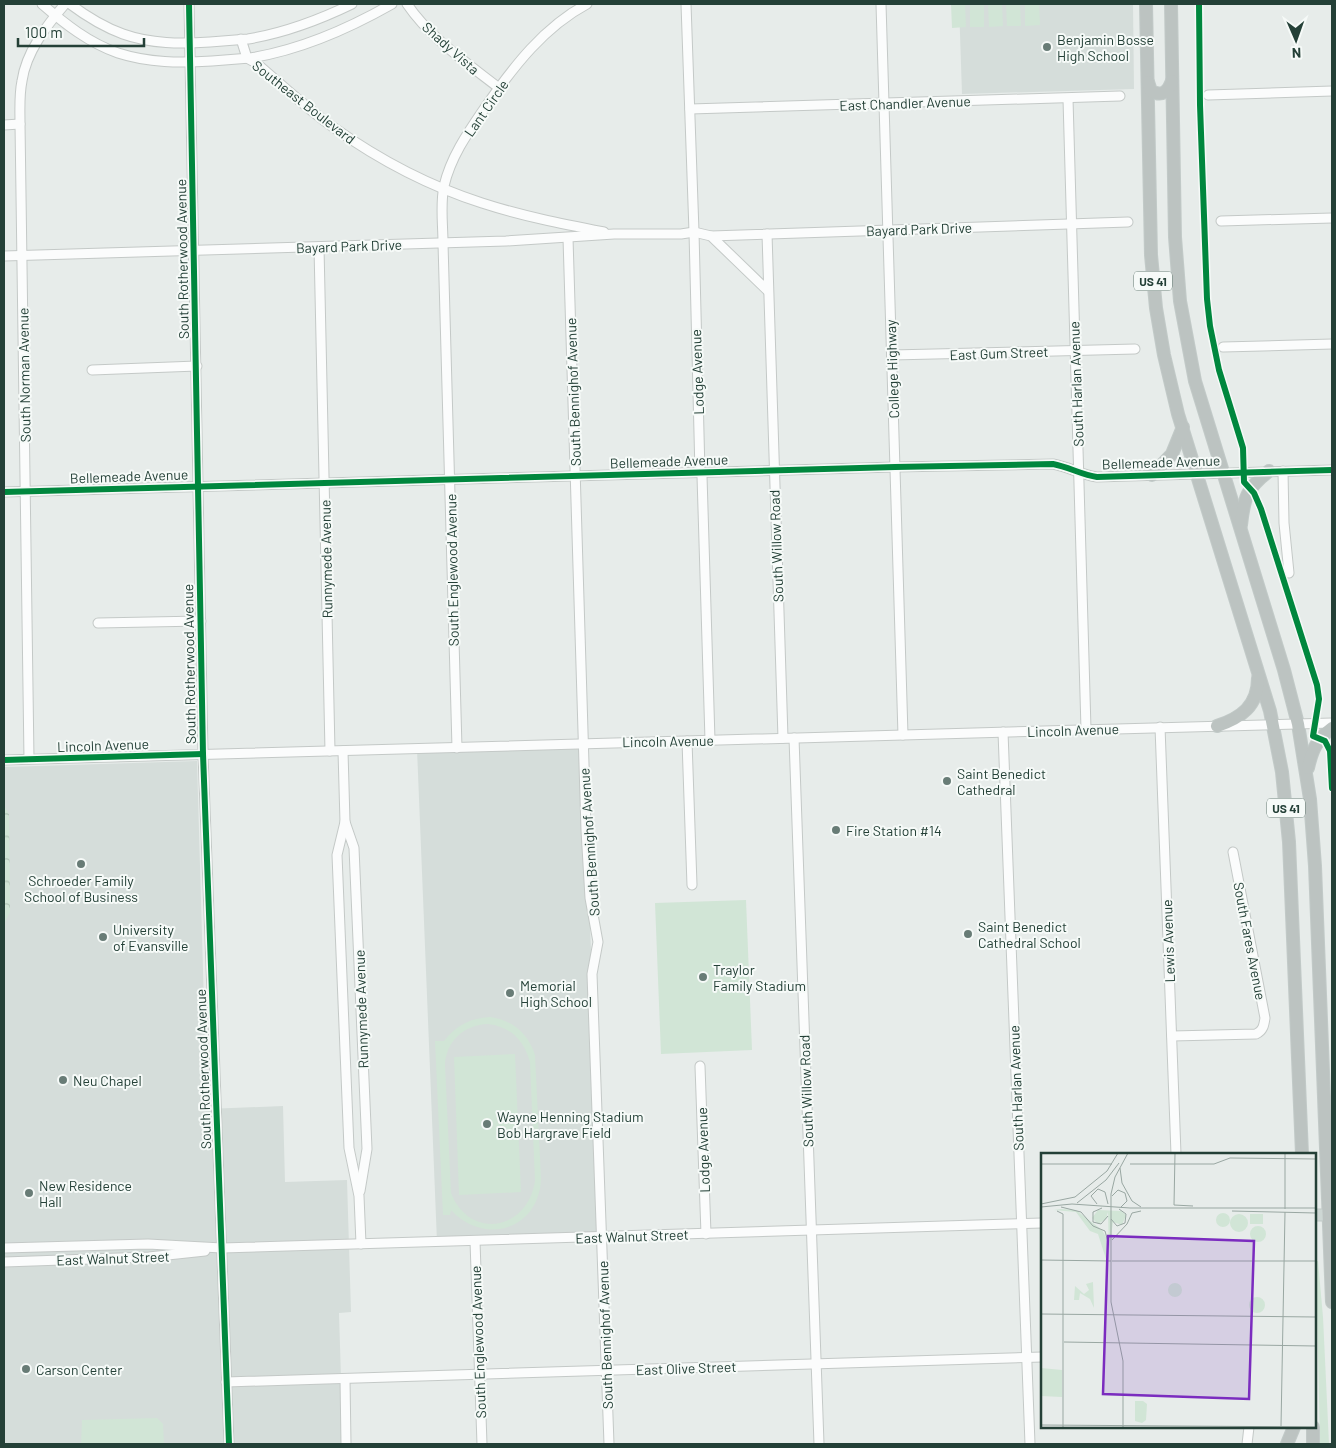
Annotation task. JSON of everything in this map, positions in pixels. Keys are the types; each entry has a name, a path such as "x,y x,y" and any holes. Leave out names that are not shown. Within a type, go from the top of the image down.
{"highway":[{"name":"US 41","path":"1146,4 1152,271 1164,355 1182,427 1273,724 1282,772 1289,842 1302,1153"},
{"name":"US 41","path":"1171,4 1175,237 1180,301 1195,381 1284,670 1298,724 1313,827 1332,1302"},
{"path":"1148,82 1151,91 1160,94 1169,90 1172,81"},
{"path":"1152,474 1172,454 1182,427"},
{"path":"1240,530 1246,495 1252,485 1269,471"},
{"path":"1217,726 1247,711 1257,692 1258,671"},
{"path":"1306,773 1316,743 1332,728"},
{"path":"1287,1444 1294,1428"},
{"path":"1313,1428 1313,1444"}],"main road":[{"path":"1316,1215 1330,1215"}],"street":[{"name":"Southeast Boulevard","path":"42,4 81,35 118,53 160,62 247,58 256,63 316,115 360,145 411,174 482,203 531,217 614,234"},
{"name":"South Norman Avenue","path":"28,759 20,90 24,70 37,43 65,4"},
{"path":"70,4 91,19 124,35 162,42 190,43 241,39 278,32 308,23 352,4"},
{"name":"South Rotherwood Avenue","path":"189,4 203,754 229,1444"},
{"path":"247,58 324,38 368,18 392,4"},
{"name":"Shady Vista","path":"407,4 438,38 498,88"},
{"name":"Lant Circle","path":"443,243 444,188 449,170 462,143 498,88 523,56 546,33 566,17 587,4"},
{"name":"Lodge Avenue","path":"686,4 710,740"},
{"name":"College Highway","path":"882,4 903,735"},
{"name":"Southeast Boulevard","path":"241,39 247,58"},
{"path":"1208,95 1332,91"},
{"name":"East Chandler Avenue","path":"690,109 1120,96"},
{"name":"South Harlan Avenue","path":"1068,99 1086,729"},
{"path":"4,125 20,124"},
{"path":"1221,221 1332,218"},
{"name":"Bayard Park Drive","path":"711,236 1128,222"},
{"path":"694,232 711,236 768,291"},
{"name":"Bayard Park Drive","path":"4,256 443,243 568,238 614,234 681,234 694,232"},
{"name":"South Willow Road","path":"768,234 768,291 783,738"},
{"name":"South Bennighof Avenue","path":"568,238 583,743 590,898 598,942 592,974 609,1444"},
{"name":"South Englewood Avenue","path":"443,243 457,748"},
{"name":"Runnymede Avenue","path":"319,247 330,751"},
{"path":"1223,347 1332,344"},
{"name":"East Gum Street","path":"892,355 1135,349"},
{"path":"92,370 197,366"},
{"name":"Bellemeade Avenue","path":"4,492 1054,464 1097,478 1152,474 1332,470"},
{"path":"1283,471 1284,523 1289,572"},
{"path":"98,624 201,621"},
{"name":"Lincoln Avenue","path":"4,760 1332,723"},
{"name":"Lewis Avenue","path":"1160,727 1176,1153"},
{"name":"South Harlan Avenue","path":"1003,732 1030,1444"},
{"name":"South Willow Road","path":"794,738 819,1444"},
{"path":"687,741 692,885"},
{"name":"Runnymede Avenue","path":"343,751 345,822 337,855 349,1148 359,1196 361,1244"},
{"name":"Runnymede Avenue","path":"345,822 354,848 367,1149 359,1196"},
{"name":"South Fares Avenue","path":"1172,1036 1256,1034 1262,1030 1265,1018 1233,852"},
{"name":"Lodge Avenue","path":"700,1066 706,1234"},
{"name":"East Walnut Street","path":"4,1248 148,1244 222,1248 1041,1223"},
{"name":"South Englewood Avenue","path":"475,1241 478,1375 482,1444"},
{"name":"East Walnut Street","path":"4,1262 168,1256 222,1248"},
{"name":"East Olive Street","path":"226,1382 1041,1357"},
{"path":"345,1379 346,1444"},
{"path":"1247,1444 1249,1428"}],"shaded area":[{"name":"Benjamin Bosse High School","path":"959,4 1133,4 1134,89 962,94"},
{"name":"Memorial High School","path":"583,743 602,1237 437,1242 417,749"},
{"name":"University of Evansville","path":"197,761 207,1109 283,1106 285,1182 347,1180 351,1312 339,1313 343,1444 4,1444 4,767"}],"green space":[{"path":"951,4 965,4 966,27 952,28"},
{"path":"970,4 984,4 984,27 970,27"},
{"path":"988,4 1002,4 1003,26 989,27"},
{"path":"1006,4 1020,4 1021,26 1007,26"},
{"path":"1025,4 1039,4 1040,25 1025,26"},
{"path":"4,806 9,814 10,912 4,924"},
{"name":"Traylor Family Stadium","path":"746,900 752,1050 661,1054 655,903"},
{"path":"490,1017 505,1021 518,1029 528,1040 535,1055 541,1179 538,1196 531,1210 520,1221 508,1227 493,1229 479,1228 464,1221 451,1210 450,1215 443,1215 435,1041 444,1041 464,1023","holes":["488,1024 510,1032 520,1041 530,1062 535,1181 530,1198 522,1210 510,1219 498,1223 484,1223 471,1218 460,1208 451,1193 445,1065 449,1049 464,1031 479,1025"]},
{"name":"Wayne Henning Stadium Bob Hargrave Field","path":"515,1054 521,1192 459,1195 454,1057"},
{"path":"1316,1261 1318,1261 1323,1317 1329,1444 1320,1444"},
{"path":"157,1418 163,1424 164,1444 81,1444 82,1420"}],"cycle path":[{"path":"189,4 203,754 229,1444"},
{"path":"1199,4 1200,105 1207,299 1210,326 1219,370 1243,448 1244,482 1254,493 1261,509 1317,685 1319,699 1313,736 1325,741 1330,751 1332,788"},
{"path":"4,492 1053,464 1097,477 1332,470"},
{"path":"4,760 203,754"}],"place":[{"name":"Benjamin Bosse High School","path":"1047,47"},
{"name":"Saint Benedict Cathedral","path":"947,781"},
{"name":"Fire Station #14","path":"836,830"},
{"name":"Schroeder Family School of Business","path":"81,864"},
{"name":"Saint Benedict Cathedral School","path":"968,934"},
{"name":"University of Evansville","path":"103,937"},
{"name":"Traylor Family Stadium","path":"703,977"},
{"name":"Memorial High School","path":"510,993"},
{"name":"Neu Chapel","path":"63,1080"},
{"name":"Wayne Henning Stadium Bob Hargrave Field","path":"487,1124"},
{"name":"New Residence Hall","path":"29,1193"},
{"name":"Carson Center","path":"26,1369"}]}
